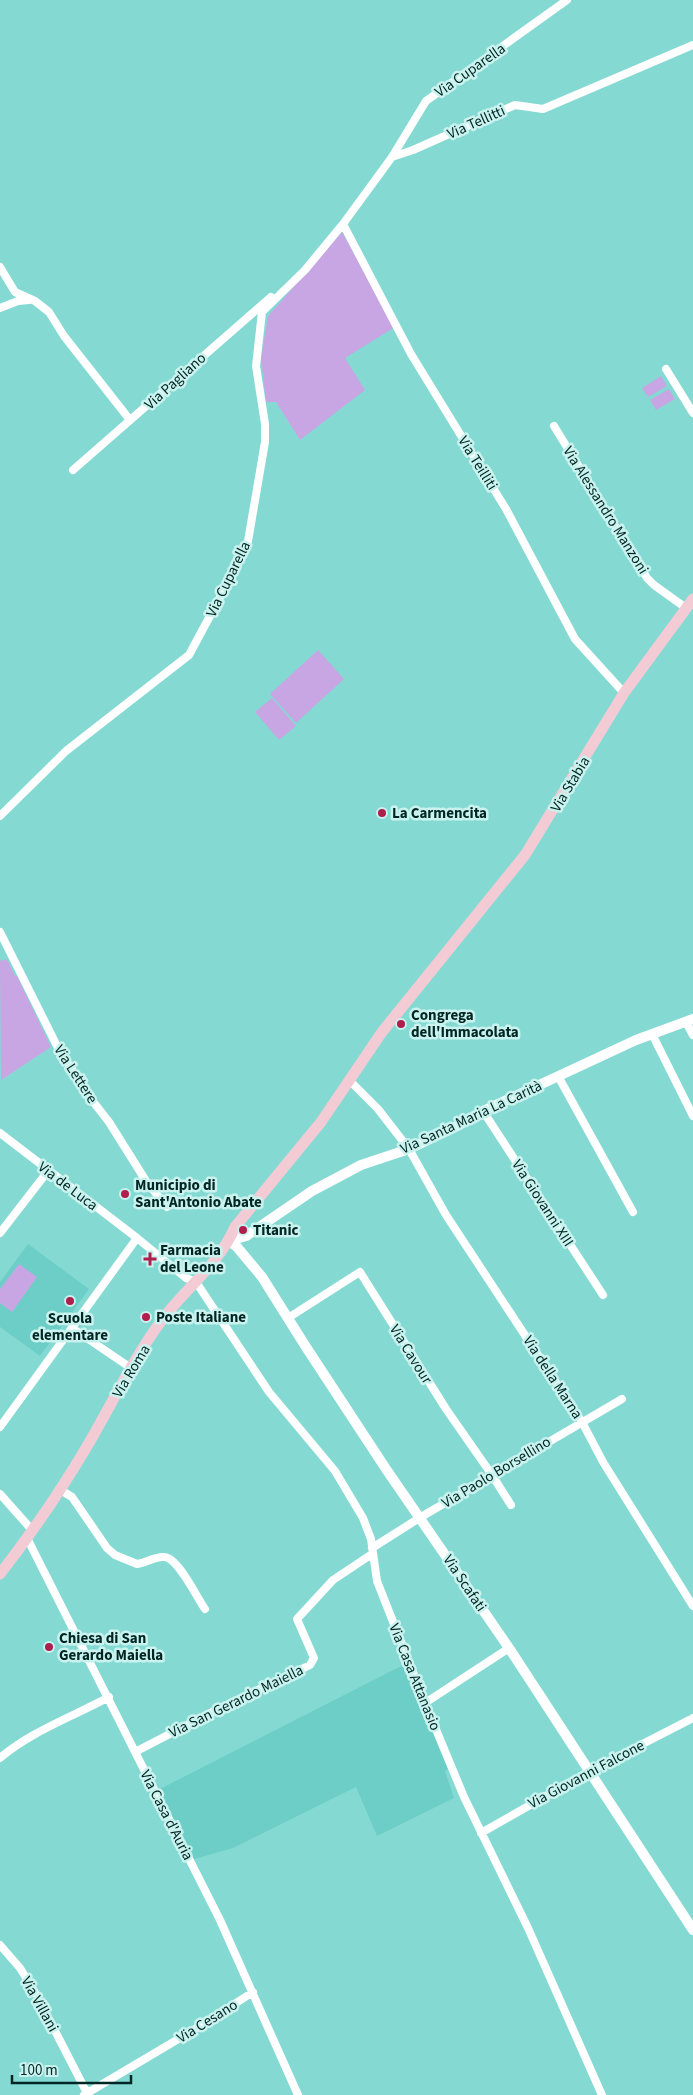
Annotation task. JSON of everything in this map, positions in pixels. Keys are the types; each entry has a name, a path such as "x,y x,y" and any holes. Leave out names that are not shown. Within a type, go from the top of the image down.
{"main road":[{"name":"Via Stabia","path":"438,962 525,855 624,693 689,604"},
{"name":"Via Roma","path":"0,1574 30,1534 85,1450 162,1320 196,1282 229,1240 235,1228 321,1122 382,1032 438,962"}],"street":[{"name":"Via Cuparella","path":"392,157 426,101 567,0"},
{"name":"Via Tellitti","path":"392,157 413,150 515,105 543,109 693,45"},
{"path":"343,224 392,157"},
{"name":"Via Cuparella","path":"0,816 66,751 190,655 247,547 265,442 265,424 256,366 262,312 304,270 343,224"},
{"name":"Via Teilliti","path":"343,224 411,354 506,508 575,639 624,693"},
{"path":"0,267 15,292 32,300 48,312 64,336 130,420"},
{"name":"Via Pagliano","path":"73,470 269,298 279,294"},
{"path":"0,308 18,301 32,300"},
{"path":"666,369 693,413"},
{"name":"Via Alessandro Manzoni","path":"554,426 647,578 654,585 689,604"},
{"name":"Via Lettere","path":"0,932 58,1048 91,1099 109,1122 146,1181 167,1207"},
{"path":"689,1020 693,1035"},
{"name":"Via Santa Maria La Carità","path":"229,1240 246,1236 312,1191 361,1165 409,1149 483,1111 558,1076 652,1034 689,1020"},
{"path":"652,1034 693,1116"},
{"path":"558,1076 633,1212"},
{"name":"Via della Marna","path":"349,1080 378,1109 409,1149 446,1214 582,1422 604,1462 693,1606"},
{"name":"Via Giovanni XIII","path":"483,1111 603,1295"},
{"name":"Via de Luca","path":"0,1133 186,1278 196,1282"},
{"path":"0,1233 48,1171"},
{"path":"0,1427 137,1238"},
{"name":"Via Scafati","path":"229,1240 262,1277 386,1469 421,1517 509,1648 693,1930"},
{"name":"Via Cavour","path":"288,1318 360,1272 446,1409 511,1506"},
{"name":"Via Casa Attanasio","path":"196,1282 269,1392 340,1478 364,1520 377,1581 425,1703 480,1832 528,1928 602,2095"},
{"path":"72,1328 132,1368"},
{"name":"Via Paolo Borsellino","path":"372,1551 421,1517 622,1399"},
{"path":"59,1489 72,1497 102,1542 115,1555 137,1564 158,1557 167,1556 172,1559 205,1609"},
{"name":"Via Casa d'Auria","path":"0,1494 30,1534 135,1752 220,1920 298,2095"},
{"name":"Via San Gerardo Maiella","path":"135,1752 216,1710 310,1665 314,1658 297,1619 334,1580 372,1551"},
{"path":"425,1703 509,1648"},
{"path":"0,1758 56,1722 77,1714 108,1697"},
{"name":"Via Giovanni Falcone","path":"480,1832 590,1771 693,1718"},
{"name":"Via Villani","path":"0,1945 20,1968 36,1994 85,2094"},
{"path":"0,1962 9,1957"},
{"name":"Via Cesano","path":"85,2094 253,1992"}],"shaded area":[{"path":"342,232 395,327 345,358 365,390 300,440 276,402 266,402 261,358 268,316"},
{"path":"661,376 667,386 648,397 642,388"},
{"path":"669,389 675,399 656,410 650,400"},
{"path":"318,650 344,679 296,723 270,694"},
{"path":"272,698 296,726 279,740 255,712"},
{"path":"0,959 1,961 7,959 15,976 17,976 51,1047 1,1080"},
{"path":"28,1244 89,1289 40,1356 0,1327 0,1282"},
{"path":"19,1264 37,1277 12,1312 0,1303 0,1289"},
{"path":"405,1664 448,1769 445,1771 454,1798 377,1836 356,1787 233,1848 194,1859 158,1790"}],"place":[{"name":"La Carmencita","path":"382,813"},
{"name":"Congrega dell'Immacolata","path":"401,1024"},
{"name":"Municipio di Sant'Antonio Abate","path":"125,1194"},
{"name":"Titanic","path":"243,1230"},
{"name":"Farmacia del Leone","path":"150,1259"},
{"name":"Scuola elementare","path":"70,1301"},
{"name":"Poste Italiane","path":"146,1317"},
{"name":"Chiesa di San Gerardo Maiella","path":"49,1647"}]}
